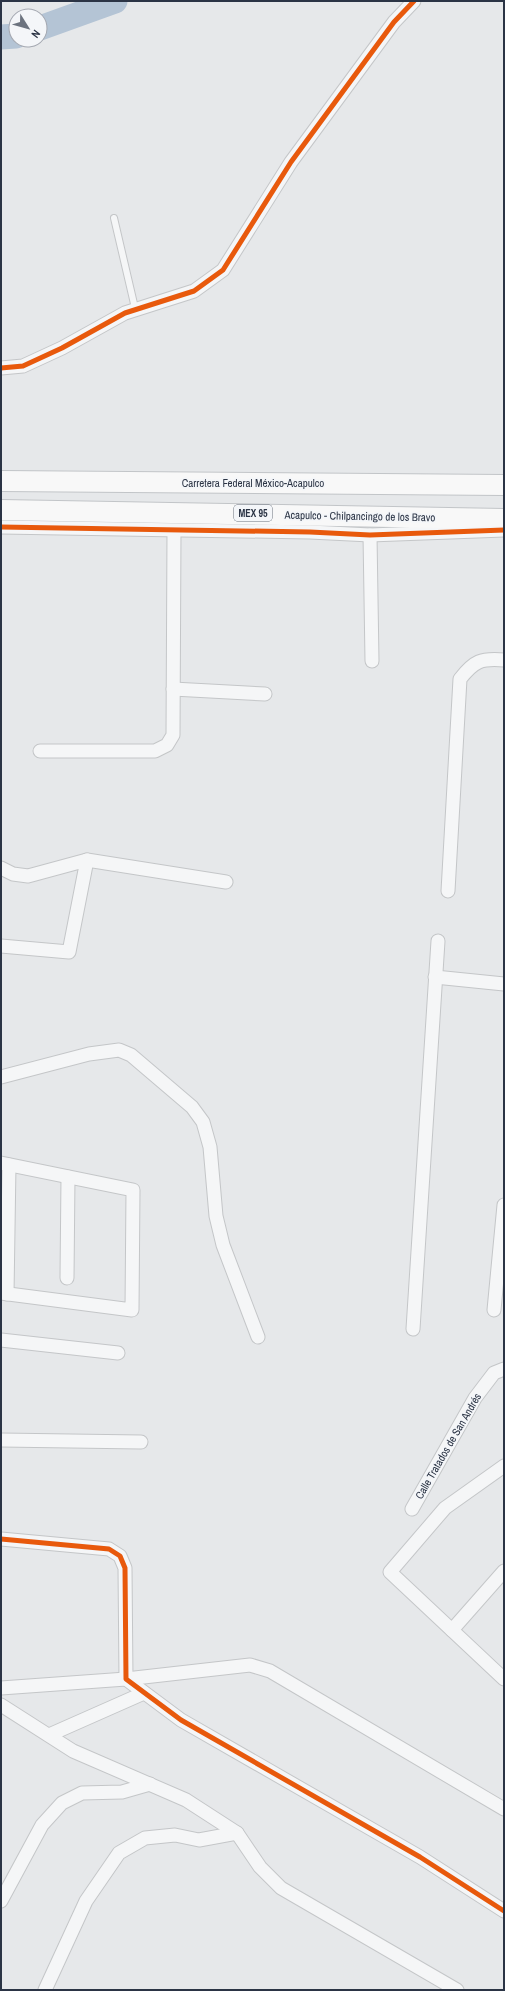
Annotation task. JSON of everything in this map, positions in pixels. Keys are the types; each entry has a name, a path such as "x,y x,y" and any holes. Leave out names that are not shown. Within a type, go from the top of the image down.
{"main road":[{"name":"Carretera Federal México-Acapulco","path":"1,481 504,485"},
{"name":"Acapulco - Chilpancingo de los Bravo","path":"1,510 504,519"}],"street":[{"path":"1,368 23,366 62,348 135,308 194,291 223,270 291,162 394,22 414,1"},
{"path":"1,527 174,531 310,532 370,535 504,530"},
{"path":"40,751 155,751 167,745 173,735 174,531"},
{"path":"370,535 372,661"},
{"path":"448,891 460,679 471,665 486,659 504,660"},
{"path":"173,689 266,694"},
{"path":"1,946 69,952 86,860"},
{"path":"1,868 12,874 28,876 86,860 226,882"},
{"path":"413,1329 438,942"},
{"path":"435,977 504,984"},
{"path":"1,1077 90,1054 118,1050 131,1055 192,1107 203,1122 210,1147 216,1216 223,1246 258,1337"},
{"path":"5,1164 68,1177 133,1190 132,1310 4,1293 5,1164"},
{"path":"67,1278 68,1177"},
{"path":"494,1310 504,1206"},
{"path":"1,1340 118,1353"},
{"name":"Calle Tratados de San Andrés","path":"412,1509 474,1398 494,1373 504,1369"},
{"path":"1,1440 141,1442"},
{"path":"504,1466 445,1508 390,1572 504,1679"},
{"path":"1,1539 110,1550 120,1556 125,1568 126,1678 181,1720 420,1857 504,1911"},
{"path":"452,1630 504,1571"},
{"path":"1,1688 126,1678 245,1666 270,1671 504,1809"},
{"path":"49,1735 144,1693"},
{"path":"1,1705 73,1751 186,1800 237,1833 260,1866 281,1888 457,1990"},
{"path":"1,1901 42,1825 62,1803 82,1793 122,1792 150,1784"},
{"path":"45,1990 86,1901 119,1853 145,1838 175,1836 199,1840 237,1833"}],"lane":[{"path":"114,218 135,308"}],"waterway":[{"path":"48,25 115,1"},
{"path":"1,37 8,37"}],"cycle path":[{"path":"1,368 23,366 62,348 125,313 194,291 223,270 291,162 394,22 414,1"},
{"path":"1,527 310,532 370,535 504,530"},
{"path":"1,1539 109,1549 120,1556 125,1568 126,1679 181,1720 420,1857 504,1911"}]}
